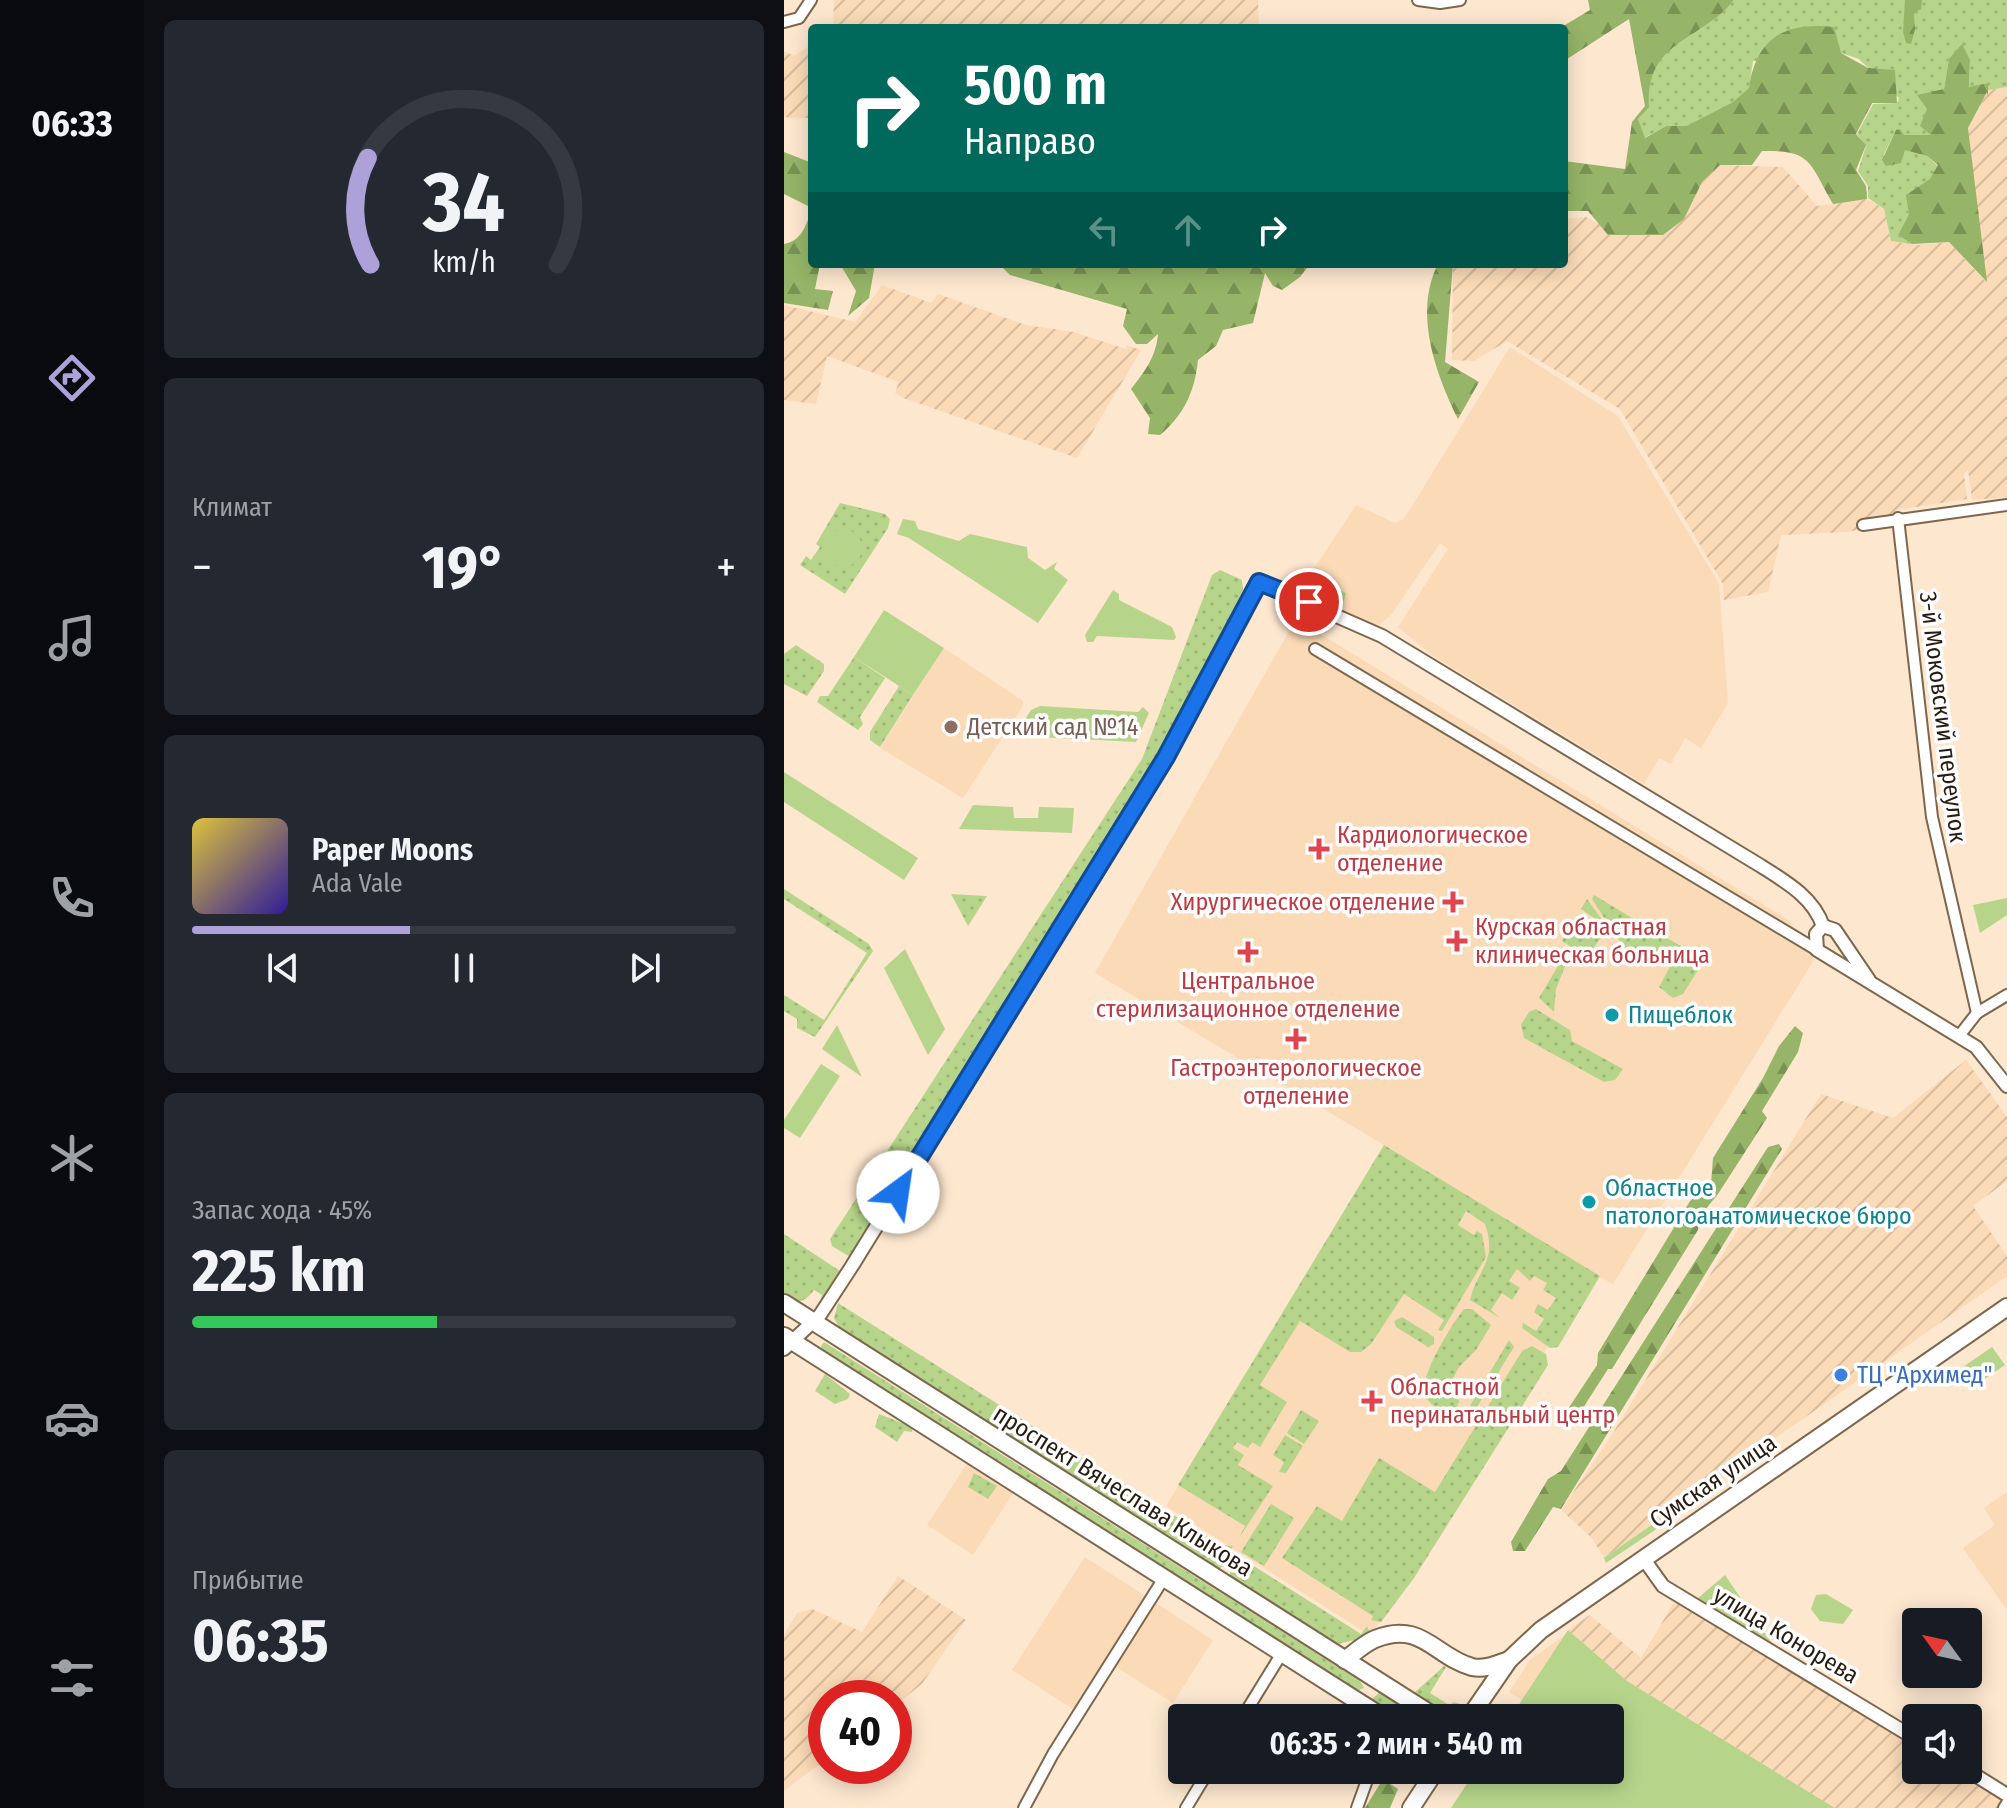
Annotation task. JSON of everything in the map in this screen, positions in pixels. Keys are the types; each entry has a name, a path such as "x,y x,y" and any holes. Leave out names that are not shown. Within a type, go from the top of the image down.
{"main road":[{"name":"проспект Вячеслава Клыкова","path":"788,1306 1414,1704"},
{"path":"786,1340 796,1324 788,1306"},
{"name":"Сумская улица","path":"1479,1704 1509,1660 1541,1630 2007,1307"},
{"path":"820,1359 814,1349 815,1340 823,1334 835,1335"},
{"name":"проспект Вячеслава Клыкова","path":"786,1340 1362,1704"},
{"path":"1345,1660 1373,1640 1400,1633 1423,1638 1471,1666 1484,1668 1509,1660"},
{"path":"1350,1696 1358,1698 1368,1693 1370,1683 1363,1672"},
{"path":"1411,1808 1427,1784"}],"street":[{"path":"784,22 799,18 811,0"},
{"path":"1418,0 1440,3 1460,0"},
{"path":"1863,525 2007,505"},
{"name":"3-й Моковский переулок","path":"1898,518 1932,817 1977,1013"},
{"path":"786,1340 814,1322 1143,794 1259,582 1382,636 1761,866 1809,902 1818,911 1823,926"},
{"path":"1315,649 1959,1036 1988,1060 2007,1086"},
{"path":"1817,950 1816,934 1823,926"},
{"path":"1823,926 1835,930 1871,983"},
{"path":"1959,1036 1977,1013 2007,995"},
{"name":"улица Конорева","path":"1643,1558 1663,1586 1902,1731"},
{"path":"1024,1808 1053,1754 1164,1578"},
{"path":"1251,1704 1282,1653"},
{"path":"1982,1779 2007,1795"},
{"path":"1186,1808 1201,1784"},
{"path":"1357,1808 1366,1784"},
{"path":"2004,1808 2007,1803"}],"shaded area":[{"path":"834,0 1258,0 1259,24 833,24"},
{"path":"808,47 808,118 784,116 784,51 794,56"},
{"path":"2007,87 2007,497 1972,500 1968,469 1964,474 1967,499 1897,510 1896,524 1846,532 1781,535 1768,592 1724,600 1723,584 1620,409 1507,341 1474,361 1452,360 1453,268 1568,268 1568,219 1586,217 1599,224 1608,235 1684,219 1702,182 1720,165 1783,167 1817,206 1867,199 1884,209 1891,241 1917,245 1949,242 1985,281 1968,128 1988,90"},
{"path":"882,285 931,303 938,294 1026,325 1073,332 1126,349 1127,345 1141,350 1077,458 903,398 895,393 899,382 827,356 816,404 784,400 784,305 855,322"},
{"path":"1510,347 1618,416 1719,584 1728,703 1701,748 1685,738 1671,764 1659,758 1644,784 1433,656 1398,627 1448,549 1440,543 1391,615 1378,626 1293,589 1317,564 1356,505 1395,523 1404,519"},
{"name":"Курская областная клиническая больница","path":"1296,619 1790,921 1814,960 1613,1284 1593,1273 1371,1636 1166,1506 1384,1145 1095,973"},
{"name":"Детский сад №14","path":"944,648 1023,701 1023,706 963,798 880,748"},
{"path":"1966,1060 2007,1117 2007,1181 1973,1206 2007,1256 2007,1276 1604,1558 1592,1538 1561,1510 1611,1436 1821,1094 1893,1118"},
{"path":"970,1459 1016,1489 973,1555 927,1525"},
{"path":"2007,1492 2007,1610 1963,1548 1995,1525 1984,1508"},
{"path":"1085,1557 1213,1640 1173,1703 1108,1662 1076,1711 1012,1670"},
{"path":"898,1576 966,1620 922,1684 912,1692 912,1680 808,1680 808,1773 784,1791 784,1635 797,1613 812,1609 862,1632"},
{"path":"1673,1604 1682,1604 1902,1737 1902,1784 1980,1784 2005,1799 1998,1808 1835,1808 1627,1681 1568,1630 1590,1615 1641,1658"},
{"path":"1565,1635 1554,1704 1529,1704 1509,1692 1530,1660"}],"green space":[{"path":"1588,0 1734,0 1721,14 1665,55 1656,68 1650,85 1649,107 1638,119 1645,138 1666,126 1686,126 1733,102 1749,88 1758,57 1775,37 1801,27 1834,27 1841,53 1868,68 1895,70 1897,103 1872,103 1856,134 1866,145 1856,170 1866,186 1867,199 1833,204 1808,162 1791,153 1762,151 1752,165 1720,165 1702,182 1684,219 1663,235 1608,235 1588,211 1568,211 1568,162 1625,169 1632,122 1645,106 1629,19 1568,58 1567,24 1590,10"},
{"path":"1734,0 2007,0 2007,87 1988,90 1988,83 1969,88 1970,60 1949,59 1944,89 1927,109 1933,135 1904,135 1896,130 1883,156 1901,155 1905,149 1927,156 1938,166 1931,179 1907,195 1909,214 1898,235 1912,244 1891,241 1884,209 1868,198 1868,186 1858,171 1866,146 1857,134 1873,104 1897,103 1899,98 1859,59 1841,53 1753,61 1749,89 1733,102 1686,126 1666,126 1644,138 1638,119 1648,107 1649,85 1656,68 1665,55 1721,14"},
{"path":"1905,0 1922,0 1921,9 1914,13 1915,29 1911,44 1906,43 1903,32"},
{"path":"1962,44 1970,60 1969,87 1988,83 1988,97 1987,92 1968,128 1987,282 1949,242 1912,244 1898,235 1909,214 1906,195 1930,179 1938,165 1927,156 1905,150 1901,163 1886,166 1882,160 1896,130 1900,129 1904,135 1931,135 1920,126 1927,109 1917,95 1944,89 1949,59"},
{"path":"784,152 808,161 808,206 784,194"},
{"path":"808,219 808,268 819,268 815,289 833,291 828,310 784,303 784,244 795,240"},
{"path":"842,268 874,268 869,298 848,316 856,291"},
{"path":"1003,268 1307,268 1282,290 1273,286 1265,273 1253,323 1223,330 1216,346 1198,360 1187,402 1160,435 1148,434 1150,418 1131,389 1152,357 1158,334 1147,344 1136,344 1123,326 1127,309 1010,275"},
{"path":"1437,268 1453,268 1445,362 1479,382 1458,419 1442,383 1430,343 1427,303"},
{"path":"840,503 885,514 890,519 888,528 845,594 800,565 806,556 811,560 820,547 816,544"},
{"path":"903,519 915,521 918,529 959,541 970,534 1027,547 1028,558 1045,570 1057,562 1054,569 1068,580 1038,623 909,538 897,534"},
{"path":"843,529 856,535 862,548 856,561 843,567 830,561 824,548 830,535"},
{"path":"1220,570 1242,580 1243,590 1163,752 850,1257 832,1246 830,1239 1142,759 1212,575"},
{"path":"1321,580 1346,593 1342,608 1337,610 1309,597 1315,581"},
{"path":"1113,590 1119,594 1119,600 1172,627 1176,637 1174,640 1097,636 1093,642 1087,642 1085,635"},
{"path":"884,610 944,648 913,695 854,657"},
{"path":"796,645 824,664 824,671 807,696 784,684 784,654"},
{"path":"854,657 885,678 860,717 863,724 858,730 817,702 820,696 828,696"},
{"path":"899,686 913,695 880,747 870,740 870,732"},
{"path":"1040,706 1138,712 1143,707 1149,713 1136,742 1019,736 1017,732 1031,710"},
{"path":"784,772 918,858 904,880 784,802"},
{"path":"973,805 1013,807 1014,818 1038,818 1039,807 1074,808 1072,833 959,829"},
{"path":"784,889 869,944 873,951 815,1037 797,1028 797,1019 784,1011 784,995 824,1020 867,953 784,899"},
{"path":"951,894 987,896 968,926"},
{"path":"1594,895 1644,925 1640,931 1647,936 1652,930 1705,959 1701,964 1624,948 1592,899"},
{"path":"2007,898 2007,915 1980,933 1973,905"},
{"path":"1587,899 1608,928 1587,957 1562,941 1569,929 1584,938 1589,932 1594,935 1599,928 1592,923 1594,918 1581,909"},
{"path":"1559,946 1566,964 1556,989 1554,1012 1539,998 1558,966 1550,961"},
{"path":"905,949 945,1029 928,1055 884,968"},
{"path":"1673,961 1700,967 1683,994 1673,998 1659,987"},
{"path":"1536,1009 1570,1030 1572,1041 1623,1069 1615,1080 1604,1082 1524,1038 1521,1025 1529,1012"},
{"path":"837,1025 862,1077 822,1049"},
{"path":"1795,1026 1803,1033 1798,1052 1762,1111 1767,1118 1718,1194 1700,1216 1698,1230 1612,1369 1608,1369 1579,1414 1571,1417 1568,1409 1597,1365 1598,1353 1690,1201 1711,1184 1713,1158 1763,1078 1779,1046"},
{"path":"821,1064 840,1076 800,1138 784,1128 784,1120"},
{"path":"1779,1144 1782,1149 1561,1509 1553,1507 1525,1551 1513,1551 1511,1542 1548,1479 1561,1471 1768,1147"},
{"path":"1384,1145 1600,1276 1558,1347 1550,1348 1522,1328 1523,1323 1536,1331 1544,1319 1534,1312 1538,1304 1548,1310 1556,1298 1543,1290 1547,1283 1534,1276 1530,1281 1517,1269 1509,1281 1520,1288 1512,1300 1502,1293 1491,1310 1500,1318 1470,1300 1488,1257 1489,1248 1485,1224 1466,1211 1458,1225 1474,1235 1477,1231 1482,1234 1486,1257 1442,1331 1438,1330 1444,1320 1404,1294 1371,1344 1361,1352 1350,1352 1300,1321 1260,1385 1287,1402 1260,1447 1252,1442 1248,1448 1237,1442 1233,1448 1244,1455 1238,1465 1273,1486 1239,1538 1245,1526 1178,1485"},
{"path":"784,1234 843,1273 819,1307 822,1295 814,1290 801,1301 784,1296"},
{"path":"838,1303 1221,1545 1233,1546 1224,1566 1218,1569 842,1332 834,1318"},
{"path":"1464,1309 1472,1309 1491,1325 1476,1350 1459,1367 1446,1392 1460,1401 1457,1405 1467,1411 1509,1340 1514,1347 1469,1420 1464,1422 1434,1406 1424,1391 1436,1353"},
{"path":"1402,1317 1434,1337 1434,1344 1428,1347 1396,1327 1394,1321"},
{"path":"824,1342 1360,1681 1364,1688 1356,1691 824,1352 821,1346"},
{"path":"1532,1346 1546,1354 1548,1365 1414,1578 1381,1622 1371,1620 1373,1616 1282,1558 1317,1506 1342,1521 1379,1458 1435,1492 1522,1351"},
{"path":"1992,1347 2005,1365 1973,1387 1960,1369"},
{"path":"825,1374 850,1394 848,1399 835,1404 815,1391"},
{"path":"1301,1410 1319,1421 1304,1444 1287,1433"},
{"path":"879,1414 912,1427 912,1432 904,1431 897,1442 875,1427"},
{"path":"1285,1435 1303,1446 1286,1473 1279,1472 1284,1462 1273,1455"},
{"path":"974,1473 997,1486 988,1499 968,1487"},
{"path":"1706,1487 1710,1493 1606,1563 1604,1558"},
{"path":"1271,1504 1294,1518 1264,1566 1241,1552"},
{"path":"1238,1556 1361,1634 1367,1626 1371,1636 1338,1644 1230,1578 1230,1570"},
{"path":"1725,1575 1775,1648 1698,1598"},
{"path":"1826,1594 1853,1610 1843,1624 1820,1621 1811,1609 1816,1595"},
{"path":"1568,1630 1627,1681 1835,1808 1451,1808 1467,1784 1624,1784 1624,1704 1519,1704"},
{"path":"1446,1667 1430,1693 1447,1704 1428,1704 1414,1693"},
{"path":"1378,1686 1406,1704 1376,1704 1370,1700 1378,1694"},
{"path":"1380,1784 1390,1784 1398,1789 1390,1808 1365,1808"}],"place":[{"name":"Детский сад №14","path":"951,727"},
{"name":"Кардиологическое отделение","path":"1319,849"},
{"name":"Хирургическое отделение","path":"1453,902"},
{"name":"Курская областная клиническая больница","path":"1457,941"},
{"name":"Центральное стерилизационное отделение","path":"1248,952"},
{"name":"Пищеблок","path":"1612,1015"},
{"name":"Гастроэнтерологическое отделение","path":"1296,1039"},
{"name":"Областное патологоанатомическое бюро","path":"1589,1202"},
{"name":"ТЦ \"Архимед\"","path":"1841,1375"},
{"name":"Областной перинатальный центр","path":"1372,1401"}],"route":[{"path":"898,1192 1166,757 1259,582 1309,602"}]}
